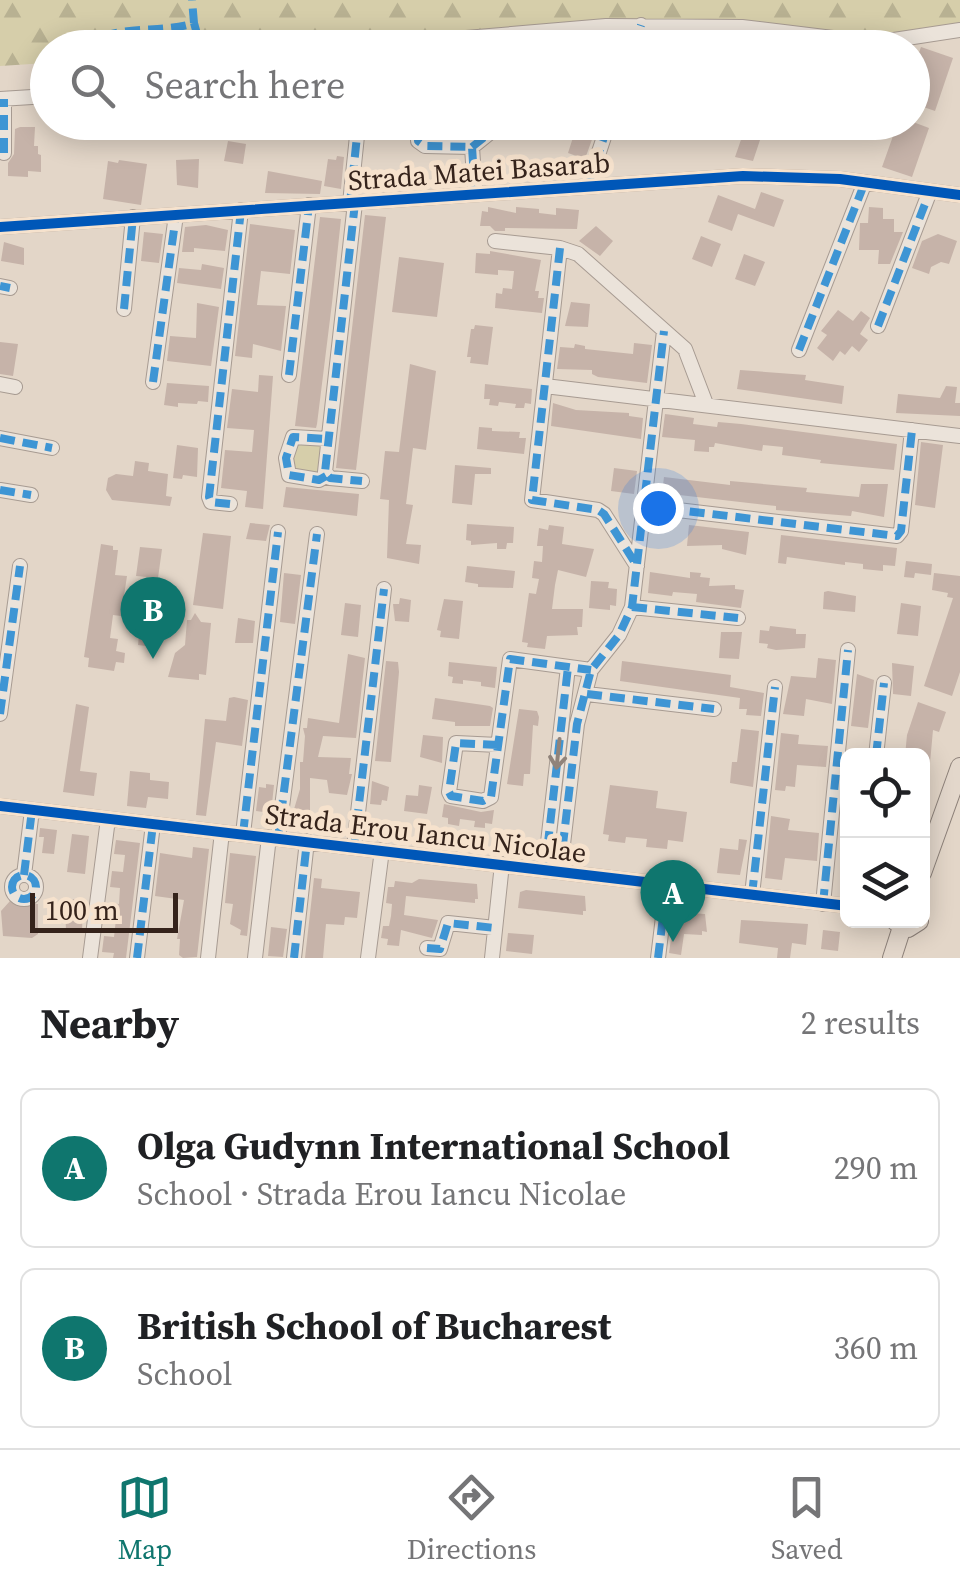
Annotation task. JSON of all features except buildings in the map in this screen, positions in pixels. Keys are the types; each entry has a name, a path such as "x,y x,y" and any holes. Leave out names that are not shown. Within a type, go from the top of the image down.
{"main road":[{"path":"930,851 960,767"},
{"path":"892,958 903,928"}],"street":[{"path":"577,30 641,25 767,30"},
{"path":"639,30 641,25"},
{"path":"930,35 960,30"},
{"path":"4,153 2,99 30,97"},
{"path":"326,476 357,140"},
{"path":"418,140 425,146 472,147 481,140"},
{"path":"588,185 603,140"},
{"path":"472,147 474,193"},
{"name":"Strada Matei Basarab","path":"0,227 761,175 865,182 960,195"},
{"path":"799,350 865,182"},
{"path":"878,326 930,191"},
{"path":"289,375 309,205"},
{"path":"230,504 211,502 209,496 242,210"},
{"path":"153,382 176,214"},
{"path":"124,310 133,217"},
{"path":"496,240 578,254 685,350 706,404"},
{"path":"560,248 532,500 598,510 637,567"},
{"path":"553,869 577,724 591,670 619,634 632,607 664,331"},
{"path":"545,386 960,436"},
{"path":"644,506 897,536 901,531 912,430"},
{"path":"328,439 293,437 286,458 289,475 362,482"},
{"path":"0,438 52,448"},
{"path":"0,490 31,496"},
{"path":"243,834 278,532"},
{"path":"255,958 317,534"},
{"path":"0,714 20,566"},
{"path":"354,847 384,589"},
{"path":"632,607 738,618"},
{"path":"823,904 848,650"},
{"path":"498,745 456,743 451,796 488,800 492,797 510,660 591,670"},
{"path":"553,869 568,667"},
{"path":"877,748 884,683"},
{"path":"752,895 774,687"},
{"path":"586,694 714,709"},
{"name":"Strada Erou Iancu Nicolae","path":"0,806 840,905"},
{"path":"24,874 32,810"},
{"path":"90,958 108,819"},
{"path":"137,958 153,824"},
{"path":"208,958 222,832"},
{"path":"294,958 307,842"},
{"path":"368,958 382,850"},
{"path":"492,958 502,864"},
{"path":"658,958 667,884"},
{"path":"427,948 440,949 448,923 496,928"}],"green space":[{"path":"0,0 960,0 960,30 930,37 930,30 606,26 544,30 30,30 30,64 0,66"},
{"path":"295,443 322,445 319,474 292,471"}],"marked path":[{"path":"141,30 194,23 192,0"},
{"path":"194,23 196,30"},
{"path":"639,30 641,25"},
{"path":"4,99 4,153"},
{"path":"350,203 357,140"},
{"path":"418,140 425,146 472,147 475,193"},
{"path":"472,147 481,140"},
{"path":"588,185 603,140"},
{"path":"799,350 865,182"},
{"path":"878,326 930,191"},
{"path":"355,203 325,472 330,478 362,481"},
{"path":"289,375 309,205"},
{"path":"230,504 211,502 209,497 241,210"},
{"path":"153,382 176,215"},
{"path":"124,309 133,217"},
{"path":"560,248 532,500 598,510 637,566"},
{"path":"0,286 10,288"},
{"path":"560,870 577,724 591,670 619,635 632,607 664,331"},
{"path":"644,506 897,536 901,531 912,430"},
{"path":"326,476 319,480 289,475 286,458 293,437 328,439"},
{"path":"0,438 52,448"},
{"path":"0,490 31,495"},
{"path":"243,834 278,532"},
{"path":"278,838 317,534"},
{"path":"0,714 20,566"},
{"path":"354,847 384,589"},
{"path":"632,607 738,618"},
{"path":"823,904 848,650"},
{"path":"498,745 456,743 451,796 483,801 491,797 510,659 591,670"},
{"path":"545,869 568,667"},
{"path":"877,748 884,683"},
{"path":"752,895 775,687"},
{"path":"587,694 714,709"},
{"path":"24,875 32,810"},
{"path":"137,958 153,824"},
{"path":"294,958 307,841"},
{"path":"24,875 33,878 36,887 33,896 24,899 15,896 12,887 15,878 24,875"},
{"path":"658,958 667,884"},
{"path":"427,948 440,949 448,923 495,928"}],"cycle path":[{"path":"0,227 743,176 840,179 960,195"},
{"path":"0,806 840,905"}],"place":[{"name":"British School of Bucharest","path":"153,659"},
{"name":"Olga Gudynn International School","path":"673,942"}]}
